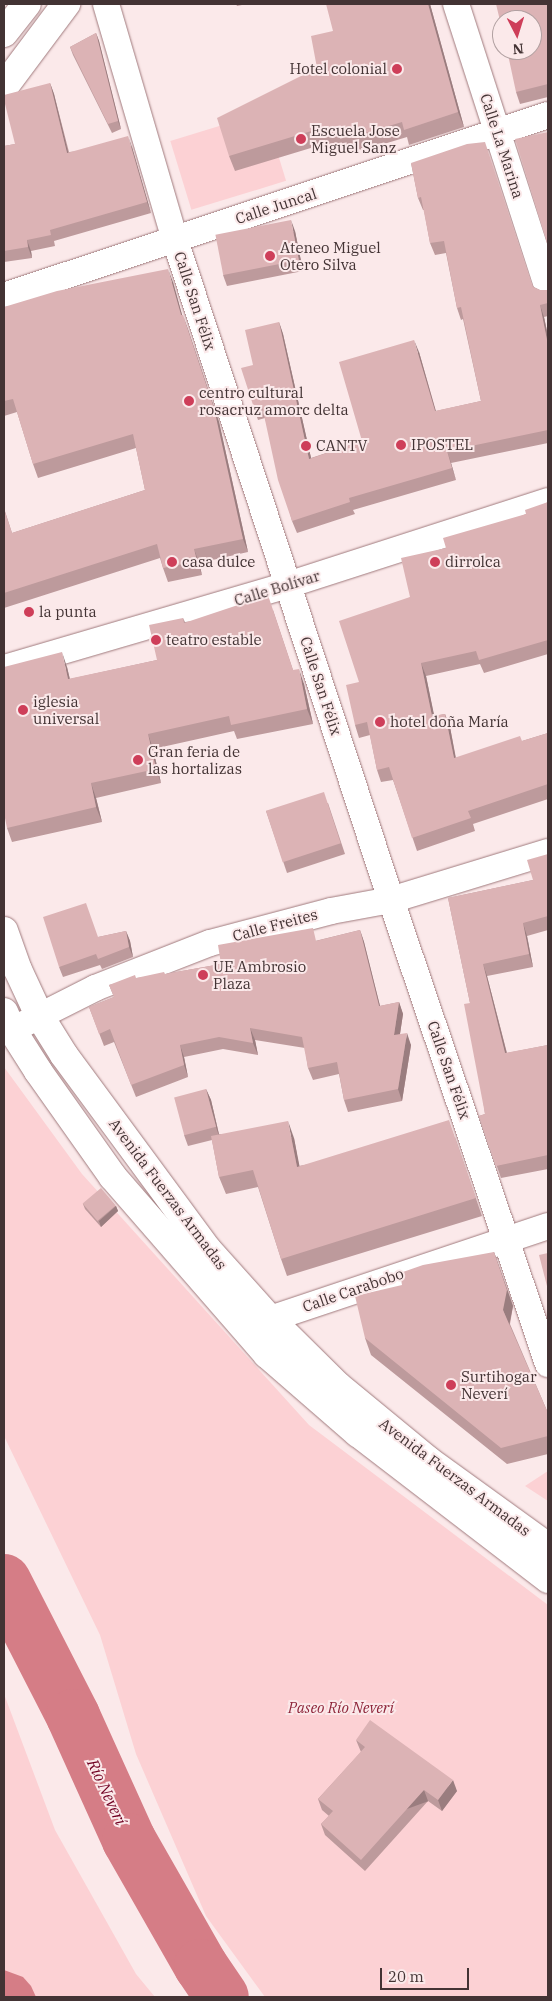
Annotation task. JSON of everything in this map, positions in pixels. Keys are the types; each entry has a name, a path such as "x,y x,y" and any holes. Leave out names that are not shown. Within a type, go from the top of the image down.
{"street":[{"path":"4,33 27,4"},
{"path":"4,88 66,4"},
{"name":"Calle San Félix","path":"106,4 175,240 392,900 548,1364"},
{"name":"Calle La Marina","path":"456,4 548,288"},
{"name":"Calle Juncal","path":"4,296 548,116"},
{"name":"Calle Bolívar","path":"4,668 288,585 548,501"},
{"name":"Calle Freites","path":"8,1021 39,1015 111,981 210,943 313,915 392,900 548,852"},
{"name":"Avenida Fuerzas Armadas","path":"4,931 18,970 39,1015 64,1055 208,1250 269,1318 338,1386 429,1461 548,1547"},
{"name":"Avenida Fuerzas Armadas","path":"8,1021 38,1071 113,1177 244,1328 297,1380 358,1433 548,1579"},
{"name":"Calle Carabobo","path":"244,1328 269,1318 548,1226"}],"green space":[{"path":"265,112 286,181 191,210 170,141"},
{"name":"Paseo Río Neverí","path":"4,1067 82,1174 309,1425 548,1605 548,1997 265,1997 206,1916 136,1754 100,1635 4,1436"},
{"path":"548,1471 548,1501 525,1486"},
{"path":"4,1694 55,1830 136,1974 155,1997 4,1997"}],"shaded area":[{"path":"4,1970 23,1977 31,1986 36,1997 4,1997"}],"building":[{"path":"326,4 428,4 458,112 404,130 402,122 359,135 318,129 229,156 217,118 317,68 311,36 333,31"},
{"path":"496,4 548,4 548,84 516,92 509,60 542,60 542,10 497,10"},
{"path":"96,33 118,121 108,124 70,47"},
{"path":"50,83 67,153 128,136 147,202 50,230 51,235 27,240 28,247 4,251 4,146 15,144 4,95"},
{"path":"548,132 548,246 515,139"},
{"path":"485,142 533,287 540,290 548,290 548,303 540,305 548,345 548,430 447,451 452,468 349,498 350,502 292,521 278,480 262,406 254,408 241,368 253,365 245,330 279,322 309,459 362,441 339,362 414,340 435,411 481,401 461,307 457,308 444,241 430,243 421,197 418,198 411,163 467,144"},
{"path":"291,220 299,260 223,275 215,235"},
{"path":"168,269 181,315 183,315 214,408 243,539 194,549 197,561 163,568 157,544 4,593 4,509 12,533 145,490 133,434 33,464 13,399 4,401 4,307 57,291"},
{"path":"548,502 548,640 479,660 476,651 421,663 432,716 445,714 454,758 520,736 522,741 548,733 548,784 468,811 471,818 412,838 389,767 377,770 367,722 355,725 346,685 359,682 339,621 410,597 401,558 446,548 443,538 526,514 525,510"},
{"path":"268,595 293,670 299,669 307,709 231,725 229,716 148,734 156,769 91,783 96,807 7,828 4,813 4,667 62,652 68,679 157,660 149,625 183,618 184,623"},
{"path":"324,792 341,843 283,862 266,811"},
{"path":"548,854 548,916 523,923 529,954 483,964 505,1053 548,1045 548,1155 496,1166 479,1116 485,1114 464,1004 470,1003 448,898 533,880 527,860"},
{"path":"86,903 98,937 126,931 129,947 98,959 96,954 59,967 43,917"},
{"path":"313,928 316,941 360,930 379,1006 399,1002 394,1035 407,1033 398,1089 344,1100 337,1062 308,1068 302,1037 250,1028 253,1043 219,1037 180,1045 184,1065 131,1085 110,1029 99,1034 89,1007 114,997 109,985 135,975 136,978 221,964 218,945"},
{"path":"206,1089 216,1127 184,1135 174,1098"},
{"path":"449,1120 476,1198 281,1259 253,1170 219,1177 211,1136 288,1121 297,1167"},
{"path":"101,1188 116,1206 97,1221 83,1203"},
{"path":"494,1252 507,1290 503,1310 548,1413 548,1436 501,1448 365,1338 355,1296 402,1285 400,1273 423,1265"},
{"path":"548,1253 548,1290 539,1255"},
{"path":"370,1720 453,1780 438,1800 424,1790 361,1860 321,1824 333,1811 318,1799 365,1747 356,1740"}],"waterway":[{"name":"Río Neverí","path":"4,1581 73,1716 129,1840 201,1966 222,1997"}],"place":[{"name":"Hotel colonial","path":"397,69"},
{"name":"Escuela Jose Miguel Sanz","path":"301,139"},
{"name":"Ateneo Miguel Otero Silva","path":"270,256"},
{"name":"centro cultural rosacruz amorc delta","path":"189,401"},
{"name":"IPOSTEL","path":"401,445"},
{"name":"CANTV","path":"306,446"},
{"name":"casa dulce","path":"172,562"},
{"name":"dirrolca","path":"435,562"},
{"name":"la punta","path":"29,612"},
{"name":"teatro estable","path":"156,640"},
{"name":"iglesia universal","path":"23,710"},
{"name":"hotel doña María","path":"380,722"},
{"name":"Gran feria de las hortalizas","path":"138,760"},
{"name":"UE Ambrosio Plaza","path":"203,975"},
{"name":"Surtihogar Neverí","path":"451,1385"}]}
